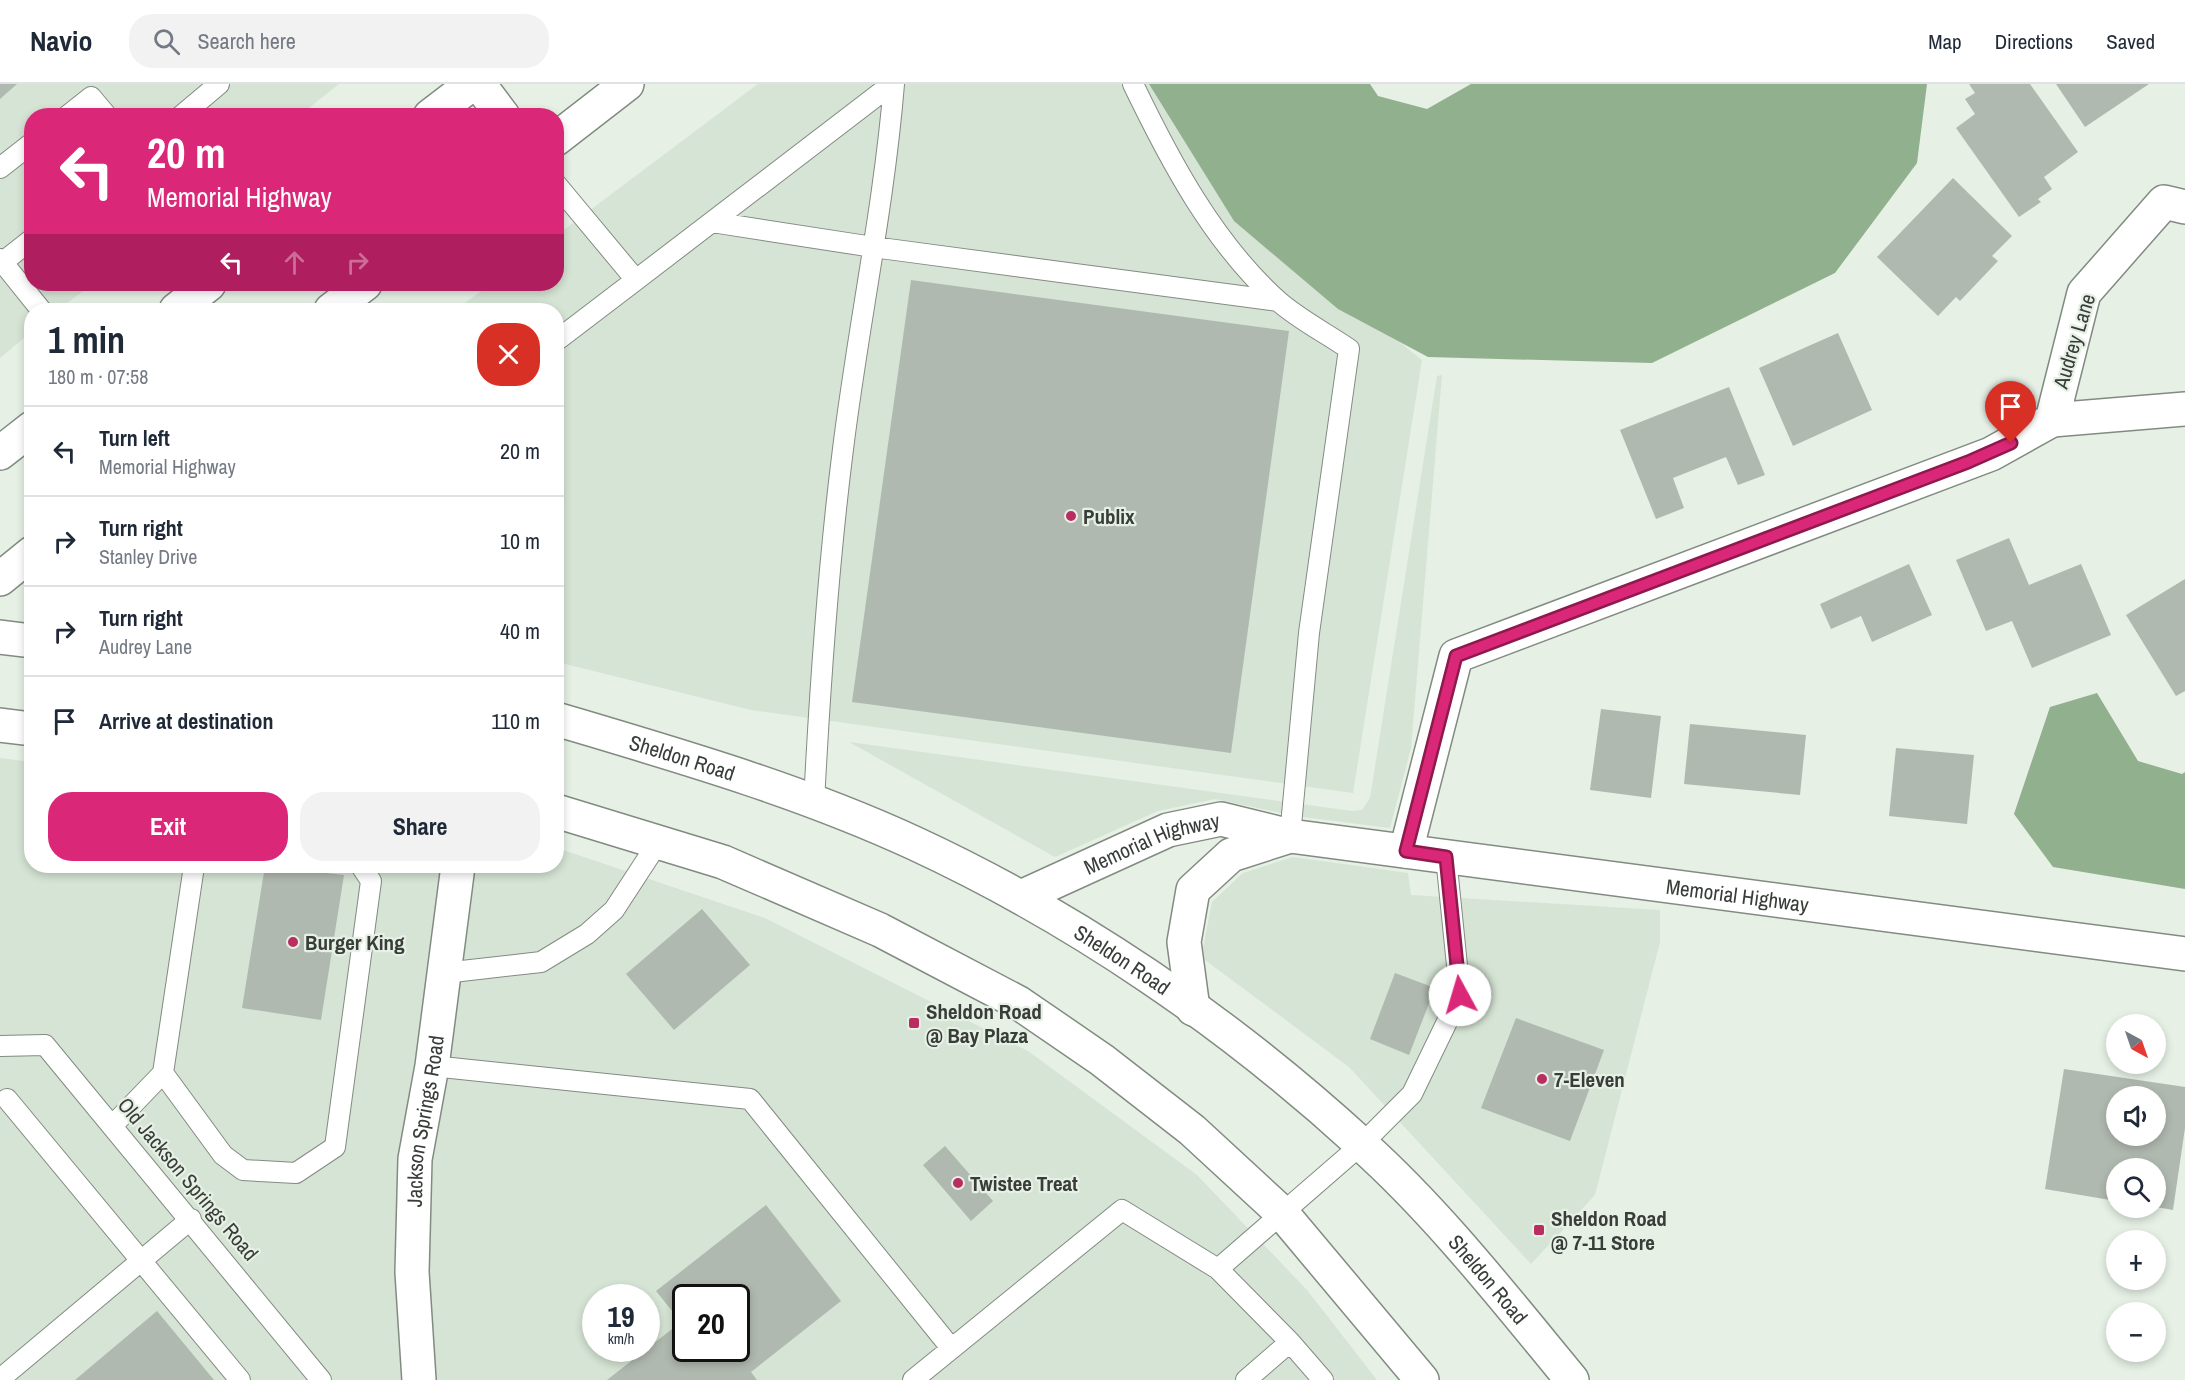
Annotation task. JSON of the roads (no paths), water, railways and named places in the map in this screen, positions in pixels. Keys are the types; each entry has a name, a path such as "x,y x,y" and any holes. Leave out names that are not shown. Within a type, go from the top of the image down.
{"street":[{"path":"440,108 472,84"},
{"path":"479,84 497,108"},
{"path":"564,133 627,84"},
{"name":"Audrey Lane","path":"2052,420 2084,292 2163,202 2185,207"},
{"path":"185,303 200,291"},
{"path":"340,303 355,291"},
{"name":"Audrey Lane","path":"1406,851 1456,656 1990,454 2052,420 2185,409"},
{"path":"0,453 24,434"},
{"path":"0,579 24,560"},
{"path":"0,637 24,640"},
{"name":"Sheldon Road","path":"564,721 739,773 913,843 1021,897 1111,951 1276,1071 1362,1144 1421,1204 1572,1380"},
{"path":"0,725 24,728"},
{"path":"564,813 723,862 880,930 1018,1003 1102,1060 1192,1130 1282,1213 1422,1380"},
{"name":"Memorial Highway","path":"1021,897 1168,830 1221,819 1290,836 2185,954"},
{"name":"Memorial Highway","path":"1193,1009 1184,942 1193,890 1231,855 1290,836"},
{"name":"Jackson Springs Road","path":"418,1380 412,1272 415,1159 432,1066 457,873"}],"lane":[{"path":"190,108 219,84"},
{"path":"564,335 893,84"},
{"path":"814,803 824,630 843,447 890,139 893,84"},
{"path":"1133,84 1167,155 1226,244 1278,300 1349,349 1309,633 1290,836"},
{"path":"77,108 91,97 100,108"},
{"path":"0,168 24,149"},
{"path":"564,194 636,280"},
{"path":"712,222 873,247 1278,300"},
{"path":"24,244 1,260 24,289"},
{"path":"26,291 35,303"},
{"path":"444,974 541,962 587,934 614,910 659,841"},
{"path":"1218,1269 1362,1144 1412,1094 1460,995 1446,857"},
{"path":"112,1125 163,1073 193,873"},
{"path":"163,1073 223,1155 243,1170 296,1173 335,1147 371,881 366,873"},
{"name":"Old Jackson Springs Road","path":"0,1046 45,1045 191,1219 321,1380"},
{"path":"432,1066 750,1099 951,1348"},
{"path":"7,1099 240,1380"},
{"path":"913,1380 1122,1210 1218,1269 1290,1342 1323,1380"},
{"path":"0,1379 191,1219"},
{"path":"1246,1380 1290,1342"}],"place":[{"name":"Publix","path":"1071,516"},
{"name":"Burger King","path":"293,942"},
{"name":"Sheldon Road @ Bay Plaza","path":"914,1023"},
{"name":"7-Eleven","path":"1542,1079"},
{"name":"Twistee Treat","path":"958,1183"},
{"name":"Sheldon Road @ 7-11 Store","path":"1539,1230"}]}
